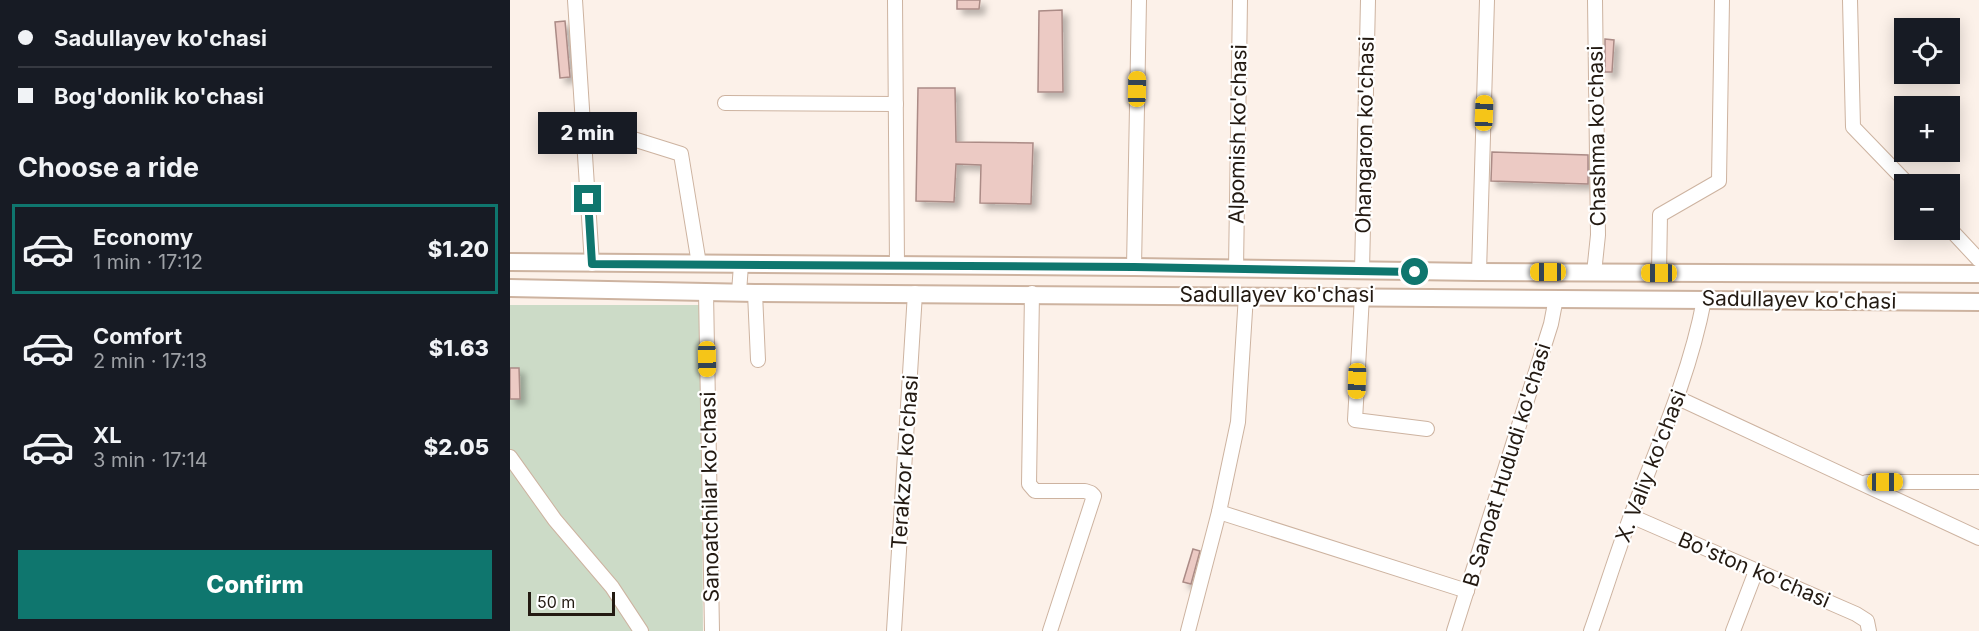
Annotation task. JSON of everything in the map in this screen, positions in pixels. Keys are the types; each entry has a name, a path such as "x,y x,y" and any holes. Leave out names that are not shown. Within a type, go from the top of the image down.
{"main road":[{"name":"Sadullayev ko'chasi","path":"510,262 1594,273 1979,274"},
{"name":"Sadullayev ko'chasi","path":"510,288 747,293 1979,302"}],"street":[{"path":"575,0 592,264"},
{"path":"895,0 897,266"},
{"path":"1134,267 1139,0"},
{"name":"Alpomish ko'chasi","path":"1236,268 1240,0"},
{"name":"Ohangaron ko'chasi","path":"1362,270 1368,0"},
{"path":"1479,272 1487,0"},
{"name":"Chashma ko'chasi","path":"1594,273 1598,235 1595,0"},
{"path":"1659,273 1660,215 1719,181 1722,0"},
{"path":"1850,0 1853,126 1899,174"},
{"path":"725,104 896,104"},
{"path":"584,134 614,133 681,154 699,264"},
{"path":"1960,240 1979,260"},
{"path":"741,265 758,360"},
{"name":"Sanoatchilar ko'chasi","path":"706,292 712,631"},
{"name":"Terakzor ko'chasi","path":"894,631 915,293"},
{"path":"1032,294 1029,484 1035,491 1085,491 1094,496 1050,631"},
{"path":"1188,631 1219,512 1238,422 1246,295"},
{"path":"1362,296 1355,420 1427,429"},
{"name":"B Sanoat Hududi ko'chasi","path":"1454,631 1551,324 1556,298"},
{"name":"X. Valiy ko'chasi","path":"1591,631 1631,516 1678,398 1699,329 1704,300"},
{"path":"1678,398 1979,538"},
{"path":"510,457 555,520 612,587 641,631"},
{"path":"1862,482 1979,482"},
{"path":"1219,512 1467,591"},
{"name":"Bo'ston ko'chasi","path":"1631,516 1856,614 1868,621 1869,631"},
{"path":"1732,631 1756,572"}],"green space":[{"path":"510,305 701,305 703,631 510,631"}],"building":[{"path":"957,0 980,0 979,9 957,9"},
{"path":"1062,10 1063,92 1038,92 1039,11"},
{"path":"565,21 570,77 560,78 555,22"},
{"path":"1605,39 1614,40 1612,72 1605,72"},
{"path":"918,88 955,88 956,142 1033,143 1031,204 980,203 981,165 956,164 954,202 916,201"},
{"path":"1492,152 1588,155 1588,184 1491,181"},
{"path":"510,368 519,368 520,399 510,399"},
{"path":"1193,549 1200,551 1191,584 1183,582"}],"route":[{"path":"588,199 592,264 1134,267 1415,272"}]}
